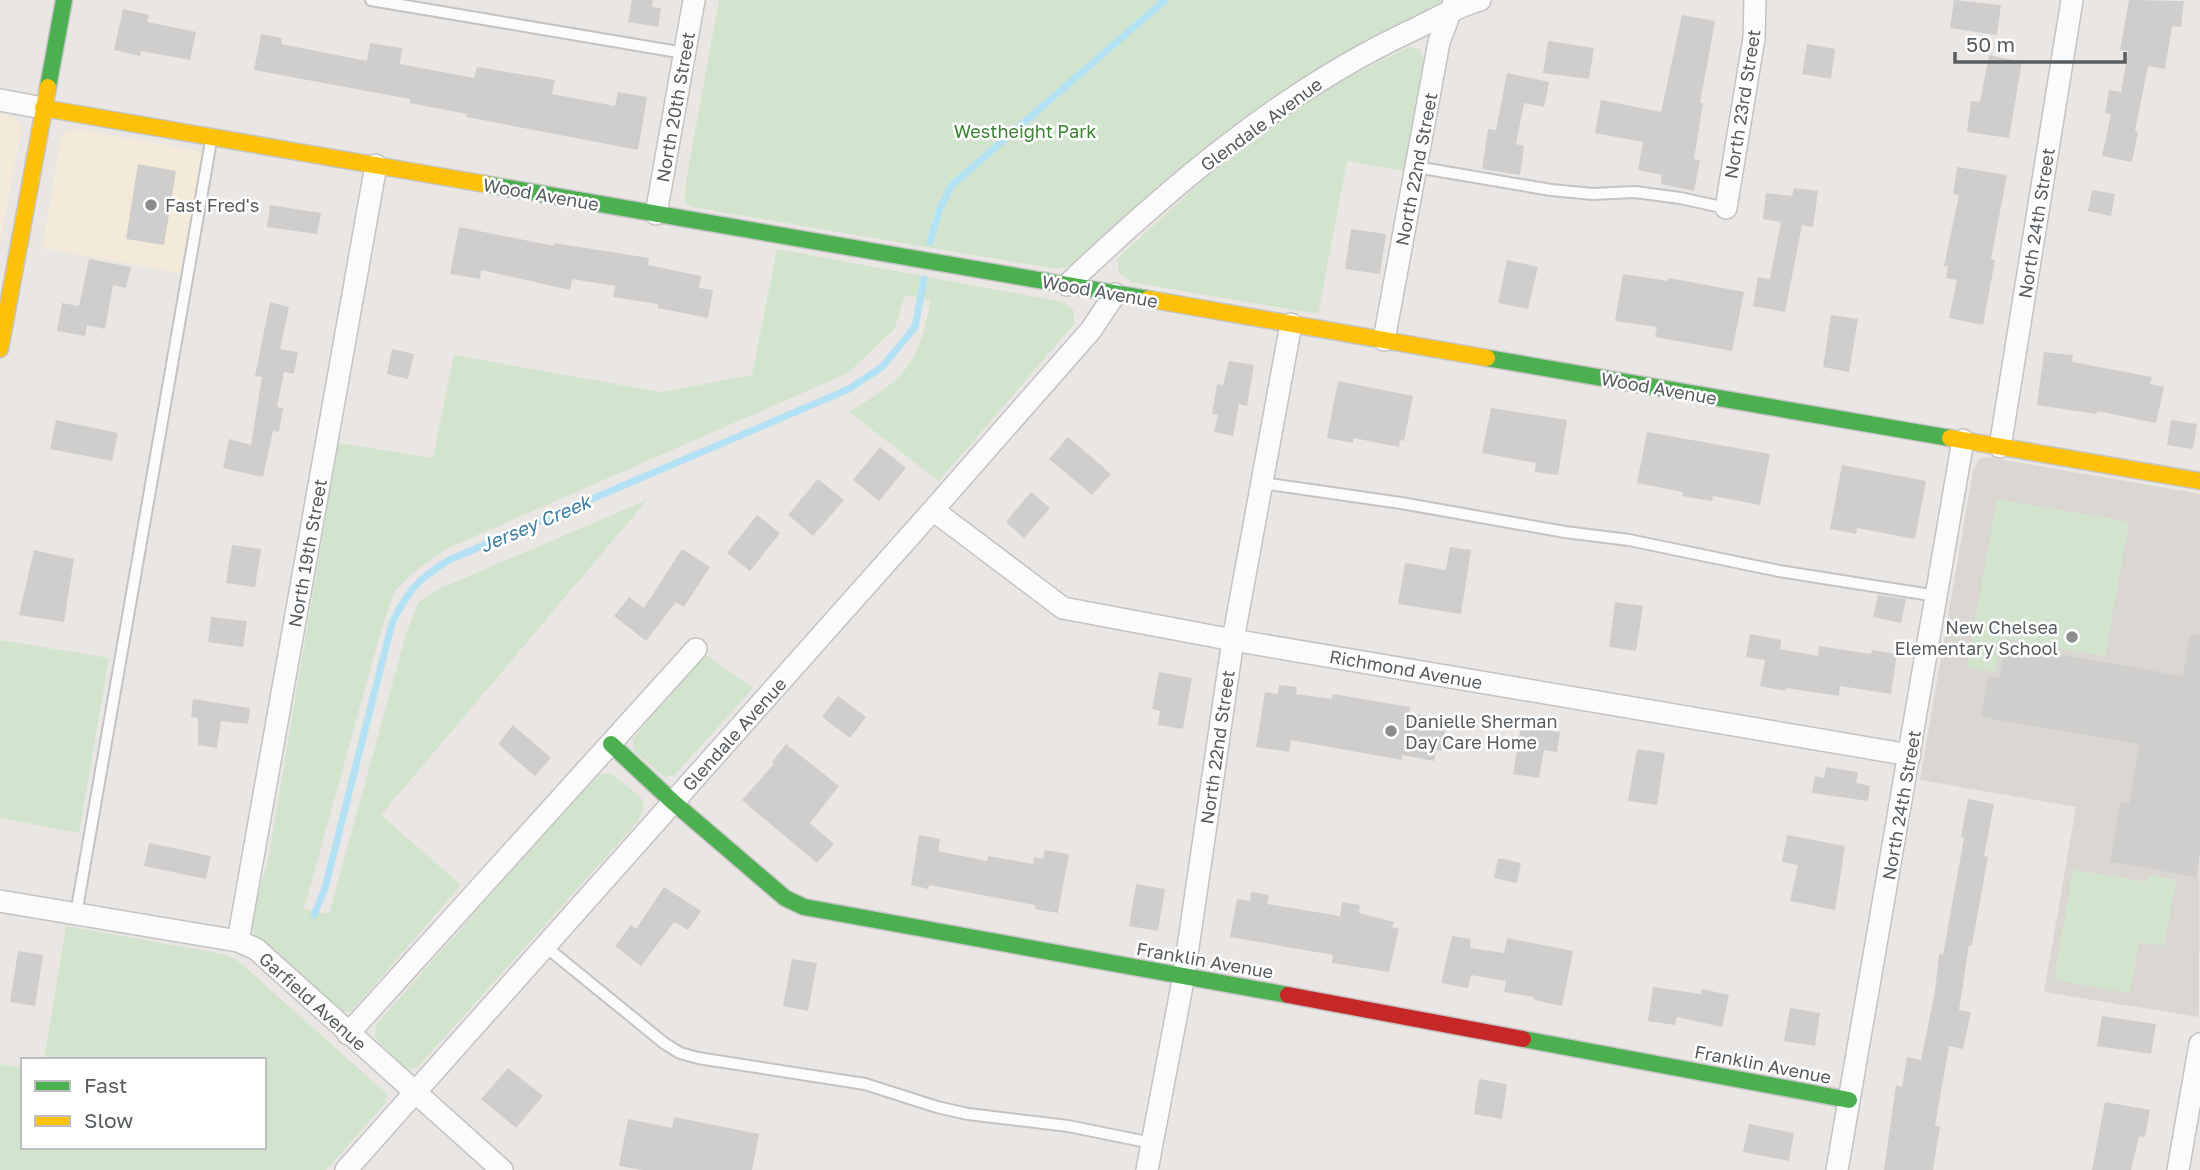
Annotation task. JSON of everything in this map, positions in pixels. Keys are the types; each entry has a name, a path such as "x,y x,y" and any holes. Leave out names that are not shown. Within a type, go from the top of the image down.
{"street":[{"path":"0,349 7,268 64,0"},
{"name":"North 20th Street","path":"656,214 694,0"},
{"name":"Glendale Avenue","path":"1067,285 1140,215 1283,105 1382,43 1453,6 1480,0"},
{"name":"North 23rd Street","path":"1726,208 1754,38 1755,0"},
{"name":"North 24th Street","path":"2000,447 2072,0"},
{"name":"North 22nd Street","path":"1384,340 1439,41 1453,6"},
{"name":"Wood Avenue","path":"0,100 2200,481"},
{"name":"North 19th Street","path":"238,941 376,165"},
{"name":"Glendale Avenue","path":"346,1170 933,510 1091,330 1115,294"},
{"name":"North 22nd Street","path":"1147,1170 1184,975 1233,640 1291,324"},
{"name":"North 24th Street","path":"1837,1170 1963,440"},
{"name":"Richmond Avenue","path":"933,510 1063,608 1233,640 1910,755"},
{"path":"348,1034 696,649"},
{"name":"Franklin Avenue","path":"611,744 673,802 785,898 804,907 1184,975 1849,1100"},
{"name":"Garfield Avenue","path":"0,901 238,941 256,949 502,1170"},
{"path":"2178,1170 2200,1044"}],"lane":[{"path":"371,0 684,53"},
{"path":"76,914 212,138"},
{"path":"1416,167 1551,190 1593,194 1634,192 1726,208"},
{"path":"1262,483 1629,540 1779,570 1937,596"},
{"path":"546,947 680,1053 865,1084 968,1114 1057,1124 1152,1143"}],"shaded area":[{"path":"0,114 15,117 22,126 0,242"},
{"path":"79,129 203,152 180,273 43,248 61,137 68,130"},
{"name":"New Chelsea Elementary School","path":"1987,457 2200,494 2199,1017 2044,992 2076,807 1920,780 1973,471 1979,459"}],"green space":[{"name":"Westheight Park","path":"719,0 1445,0 1440,7 1292,87 1228,130 1128,214 1075,266 1056,269 692,207 685,202 686,181"},
{"path":"1408,47 1420,49 1424,60 1405,171 1347,161 1318,314 1131,282 1119,273 1117,259 1205,178 1320,92"},
{"path":"777,249 1063,302 1074,311 1074,324 939,481 849,412 897,379 914,356 931,300 905,295 895,328 848,373 446,549 411,574 394,592 379,638 304,909 329,914 407,631 418,603 441,588 647,500 381,815 461,885 351,1012 340,1011 255,938 251,919 269,856 338,443 433,458 454,355 661,392 752,375"},
{"path":"1997,499 2129,522 2105,656 2002,638 1995,672 1967,667"},
{"path":"0,640 109,658 79,833 0,818"},
{"path":"702,652 753,688 675,775 664,777 634,751 633,739"},
{"path":"610,773 640,796 644,805 639,820 417,1068 406,1069 375,1038 376,1025 583,790 598,775"},
{"path":"2073,870 2147,882 2149,875 2176,880 2164,946 2139,942 2130,993 2054,980"},
{"path":"66,926 223,954 237,960 387,1094 385,1104 326,1170 0,1170 0,1064 21,1068 21,1149 266,1149 266,1058 44,1058"}],"building":[{"path":"632,0 653,0 652,7 661,8 658,27 628,22"},
{"path":"1954,0 2001,5 1997,35 1950,28"},
{"path":"2129,0 2184,1 2181,27 2172,26 2165,69 2148,66 2135,131 2138,132 2132,162 2102,156 2111,114 2105,113 2109,90 2121,92 2128,51 2120,50"},
{"path":"123,9 149,15 147,22 196,32 190,60 141,51 140,56 114,50"},
{"path":"1682,15 1715,21 1700,103 1703,103 1694,159 1700,160 1694,191 1661,184 1662,175 1638,170 1643,142 1595,133 1601,100 1661,112"},
{"path":"261,34 282,38 281,44 367,61 370,43 402,48 400,64 474,78 477,67 555,80 552,94 615,106 618,92 647,97 638,150 467,117 467,114 410,103 410,99 254,70"},
{"path":"1548,41 1594,48 1589,79 1543,73"},
{"path":"1807,44 1835,49 1831,79 1802,74"},
{"path":"1989,55 2022,62 2009,138 1967,132 1971,101 1980,102"},
{"path":"1507,73 1549,82 1544,107 1524,103 1516,144 1524,146 1520,175 1482,169 1488,129 1496,130"},
{"name":"Fast Fred's","path":"138,164 176,171 164,245 126,239"},
{"path":"1957,167 2007,175 1991,259 1995,260 1983,325 1949,318 1957,280 1946,278 1948,266 1944,266 1959,195 1953,194"},
{"path":"1794,188 1818,191 1813,227 1802,225 1785,312 1753,306 1758,277 1770,279 1781,222 1763,219 1766,193 1792,196"},
{"path":"2092,190 2115,194 2111,216 2088,211"},
{"path":"270,205 321,213 317,234 267,227"},
{"path":"459,227 554,246 554,243 649,258 648,265 701,276 699,288 713,290 708,318 658,308 658,304 613,297 615,286 572,279 570,290 481,270 480,279 450,274"},
{"path":"1351,229 1386,234 1380,274 1345,269"},
{"path":"89,259 131,267 126,288 113,285 105,329 87,325 85,336 57,331 62,303 79,306"},
{"path":"1507,260 1538,267 1528,309 1498,303"},
{"path":"1623,274 1668,281 1669,278 1744,292 1732,351 1655,337 1657,327 1615,321"},
{"path":"270,302 289,307 280,349 298,352 294,374 284,372 277,407 283,408 279,432 273,431 263,477 223,468 229,439 251,445 262,377 255,376"},
{"path":"1831,315 1858,319 1849,372 1823,367"},
{"path":"392,349 414,354 408,379 387,374"},
{"path":"2044,352 2073,355 2072,362 2152,377 2150,384 2164,387 2156,423 2097,411 2096,414 2037,405"},
{"path":"1229,361 1254,365 1247,406 1239,404 1233,436 1214,432 1218,415 1212,414 1217,384 1223,385"},
{"path":"1338,381 1413,396 1404,441 1400,440 1399,447 1354,438 1353,443 1327,438"},
{"path":"1491,408 1567,420 1558,475 1535,472 1536,463 1482,453"},
{"path":"56,420 118,433 112,461 50,449"},
{"path":"2171,420 2197,424 2193,449 2167,445"},
{"path":"1647,432 1770,454 1760,505 1713,496 1712,501 1682,496 1683,492 1637,483"},
{"path":"1068,437 1111,474 1092,495 1049,459"},
{"path":"880,447 906,468 879,501 853,480"},
{"path":"1842,465 1926,481 1915,539 1857,528 1856,534 1830,529"},
{"path":"818,479 844,500 813,536 788,515"},
{"path":"1031,492 1050,508 1024,538 1006,522"},
{"path":"757,515 780,533 750,571 727,553"},
{"path":"232,545 261,549 255,587 226,583"},
{"path":"1450,547 1471,550 1461,614 1398,604 1405,563 1446,570"},
{"path":"682,549 710,567 684,607 676,602 646,641 614,616 629,597 644,608"},
{"path":"34,550 74,559 64,622 19,615"},
{"path":"1878,595 1906,599 1901,623 1873,617"},
{"path":"1615,602 1643,606 1636,651 1609,647"},
{"path":"211,617 247,621 243,647 208,642"},
{"path":"1750,634 1781,640 1780,649 1818,656 1819,646 1871,654 1872,650 1897,654 1891,694 1840,686 1839,696 1760,686 1765,660 1746,657"},
{"name":"New Chelsea Elementary School","path":"2190,634 2200,635 2200,853 2196,877 2110,862 2120,802 2129,804 2139,744 1981,717 1988,676 1999,678 2005,645 2183,676"},
{"path":"1159,672 1192,678 1183,729 1158,725 1160,711 1152,709"},
{"path":"1279,685 1297,687 1296,694 1332,699 1333,694 1410,707 1409,713 1447,719 1441,751 1436,750 1434,761 1402,755 1402,760 1291,740 1289,752 1256,747 1265,692 1278,694"},
{"path":"838,696 866,717 850,738 822,717"},
{"path":"193,699 250,708 248,724 221,721 217,748 198,745 198,718 191,717"},
{"path":"513,725 551,758 535,776 498,744"},
{"path":"1521,726 1560,732 1557,752 1544,750 1539,778 1513,774"},
{"path":"786,744 839,786 810,823 834,844 817,863 742,800 774,764 772,762"},
{"path":"1637,749 1665,753 1657,805 1628,801"},
{"path":"1826,767 1858,772 1856,783 1870,786 1868,801 1812,793 1815,776 1824,778"},
{"path":"1968,799 1994,804 1984,856 1988,857 1972,945 1969,945 1959,1010 1971,1012 1963,1049 1949,1046 1935,1126 1940,1126 1933,1170 1884,1170 1896,1085 1902,1087 1907,1057 1921,1060 1935,991 1939,954 1943,955 1964,838 1961,837"},
{"path":"919,835 940,839 938,851 987,861 988,856 1033,864 1034,857 1043,859 1045,850 1069,854 1058,913 1035,909 1035,905 929,885 928,889 911,885"},
{"path":"1787,835 1845,846 1835,910 1790,901 1798,865 1782,862"},
{"path":"149,843 211,856 206,879 144,866"},
{"path":"1498,858 1521,863 1517,883 1494,878"},
{"path":"1136,884 1165,889 1158,931 1129,926"},
{"path":"664,887 701,911 688,930 674,922 641,966 615,946 631,925 636,929"},
{"path":"1251,892 1269,895 1267,904 1340,916 1342,902 1360,905 1359,913 1394,922 1392,927 1399,929 1389,972 1332,963 1333,955 1230,937 1237,899 1250,901"},
{"path":"1452,936 1471,939 1470,948 1504,953 1507,938 1573,951 1562,1006 1534,1000 1534,997 1504,992 1506,981 1471,975 1468,988 1441,983"},
{"path":"18,951 43,955 35,1006 10,1002"},
{"path":"792,959 817,963 808,1011 783,1006"},
{"path":"1653,987 1701,994 1702,989 1729,995 1722,1027 1677,1017 1675,1025 1648,1021"},
{"path":"1790,1008 1820,1013 1815,1046 1784,1041"},
{"path":"2102,1016 2156,1024 2151,1054 2097,1046"},
{"path":"508,1068 543,1096 516,1128 481,1099"},
{"path":"1479,1079 1507,1084 1502,1119 1474,1114"},
{"path":"2105,1102 2150,1110 2145,1137 2139,1136 2131,1170 2092,1170"},
{"path":"674,1117 759,1134 752,1170 642,1170 619,1166 628,1119 672,1128"},
{"path":"1749,1124 1794,1133 1789,1161 1743,1152"}],"waterway":[{"name":"Jersey Creek","path":"930,242 940,208 952,185 1165,0"},
{"name":"Jersey Creek","path":"314,915 325,888 392,623 415,586 449,560 847,390 882,367 915,327 924,279"}],"traffic: fast":[{"path":"48,87 64,0"},
{"path":"485,184 1148,299"},
{"path":"1487,358 1950,438"},
{"path":"611,744 673,802 785,898 804,907 1288,995"},
{"path":"1523,1039 1849,1100"}],"traffic: slow":[{"path":"0,349 48,87"},
{"path":"43,108 485,184"},
{"path":"1148,299 1487,358"},
{"path":"1950,438 2200,481"}],"traffic: jam":[{"path":"1288,995 1523,1039"}],"place":[{"name":"Fast Fred's","path":"151,205"},
{"name":"New Chelsea Elementary School","path":"2072,637"},
{"name":"Danielle Sherman Day Care Home","path":"1391,731"}]}
